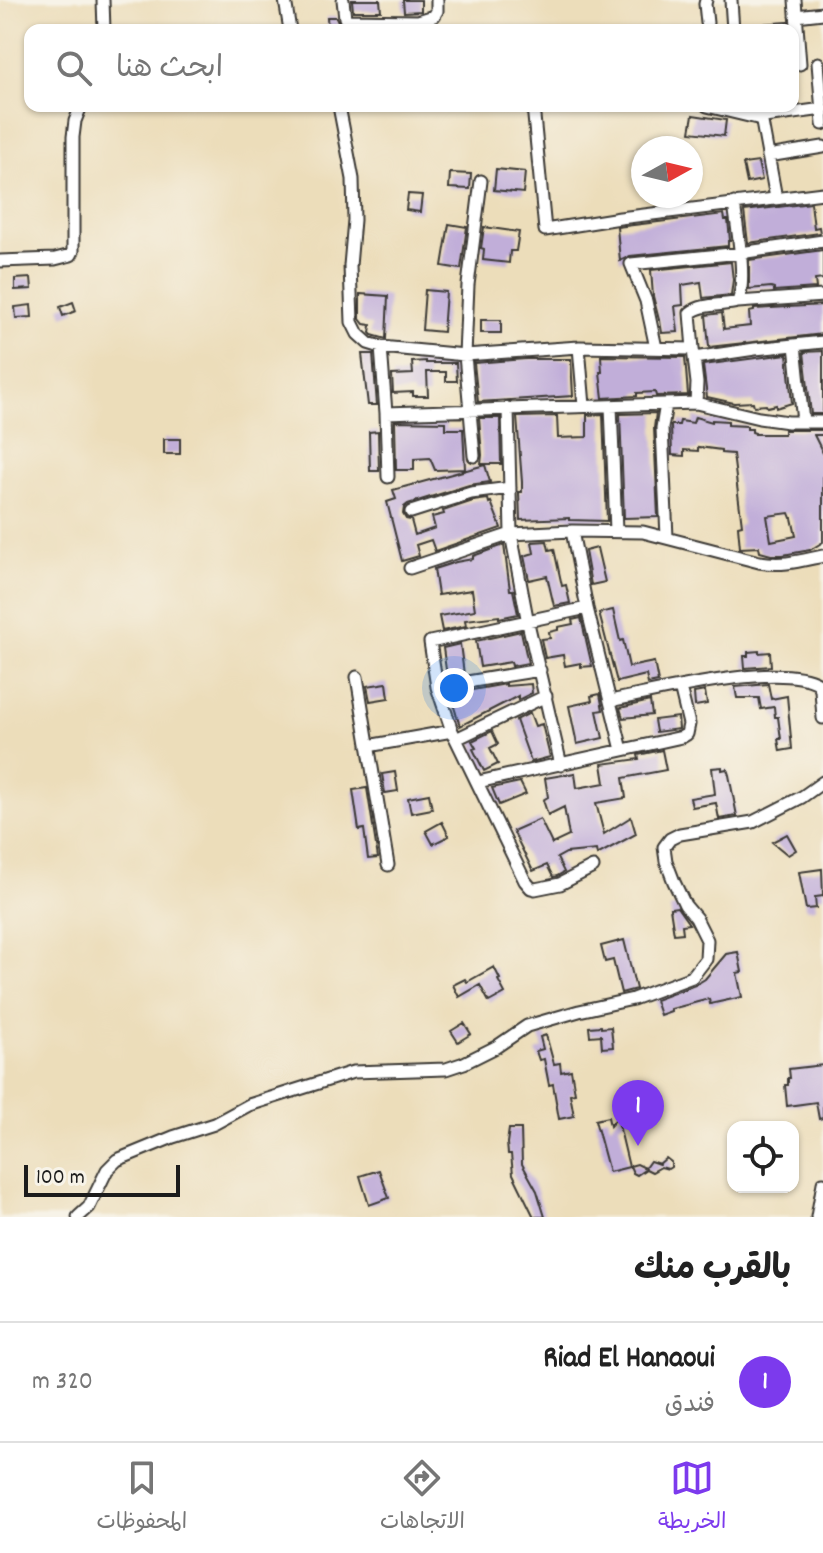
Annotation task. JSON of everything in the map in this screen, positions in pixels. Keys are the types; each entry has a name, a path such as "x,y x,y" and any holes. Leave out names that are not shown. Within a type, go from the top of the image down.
{"street":[{"path":"103,0 104,24"},
{"path":"285,0 289,24"},
{"path":"343,0 345,18 348,20 418,21 434,16 437,0"},
{"path":"706,0 707,23"},
{"path":"731,0 733,24"},
{"path":"795,0 797,22"},
{"path":"789,24 823,13"},
{"path":"799,65 820,62 823,124"},
{"path":"732,112 757,118 822,109"},
{"path":"0,261 55,259 71,255 73,137 79,112"},
{"path":"340,112 353,179 352,322 358,334 368,343 465,355 579,347 656,348 694,353 823,342"},
{"path":"534,112 545,230 823,193"},
{"path":"761,117 776,198"},
{"path":"768,156 823,147"},
{"path":"474,456 465,355 468,285 481,181"},
{"path":"734,203 742,293 738,302"},
{"path":"656,348 646,301 631,264 823,241"},
{"path":"696,403 690,313 694,309 738,302 823,296"},
{"path":"795,345 803,422"},
{"path":"381,347 388,477"},
{"path":"579,347 584,406"},
{"path":"386,413 696,403 759,418 823,422"},
{"path":"666,404 662,428 667,537"},
{"path":"611,406 616,531"},
{"path":"508,408 511,534 561,765"},
{"path":"411,512 471,493 510,488"},
{"path":"410,568 511,534 572,531 643,532 777,565 823,556"},
{"path":"572,531 587,608 622,750"},
{"path":"587,608 430,642 437,687 454,735 525,881 535,889 560,884 593,867"},
{"path":"437,687 540,670"},
{"path":"610,701 680,687 769,675 798,676 818,683 823,718"},
{"path":"357,677 388,865"},
{"path":"478,782 687,734 689,724 680,687"},
{"path":"368,746 454,735 546,696"},
{"path":"78,1217 89,1207 107,1170 117,1160 214,1124 249,1105 353,1072 446,1069 496,1047 527,1026 633,999 692,977 706,959 707,940 674,882 664,847 670,839 680,834 753,822 802,797 823,782"},
{"path":"817,1217 823,1183"}],"building":[{"path":"352,0 380,0 381,11 353,11"},
{"path":"403,0 421,0 421,11 404,12"},
{"path":"327,17 336,17 339,24 328,24"},
{"path":"693,115 726,120 724,136 690,132"},
{"path":"758,162 762,180 747,183 743,164"},
{"path":"496,169 525,172 523,193 494,190"},
{"path":"450,173 471,174 470,189 449,188"},
{"path":"408,194 422,195 420,212 406,210"},
{"path":"811,203 814,228 819,227 820,233 748,243 744,211"},
{"path":"724,214 725,220 728,220 728,246 630,256 620,261 617,227"},
{"path":"449,224 467,227 461,269 442,266"},
{"path":"484,227 519,232 516,251 510,251 509,263 483,260"},
{"path":"823,250 823,279 815,280 816,288 749,289 749,260"},
{"path":"731,262 731,295 703,298 701,282 682,285 683,305 675,306 678,332 662,333 653,296 651,270"},
{"path":"31,278 32,289 15,290 15,279"},
{"path":"425,290 446,292 443,332 422,330"},
{"path":"360,294 388,296 386,339 372,335 371,325 364,324 360,319"},
{"path":"73,302 76,311 63,316 60,307"},
{"path":"31,305 32,317 16,318 15,307"},
{"path":"823,305 823,334 709,347 706,315 722,313 724,329 750,326 749,312 754,309"},
{"path":"481,320 501,320 501,333 481,333"},
{"path":"823,351 823,414 811,414 804,352"},
{"path":"362,354 373,354 377,405 368,405"},
{"path":"787,354 792,403 776,408 776,405 754,406 753,402 734,403 707,397 703,365"},
{"path":"601,356 685,357 688,395 656,396 655,392 603,398"},
{"path":"571,359 573,396 478,402 474,363"},
{"path":"412,362 456,363 457,381 446,381 446,372 427,372 428,396 413,396 413,392 393,393 392,375 413,374"},
{"path":"656,413 658,517 624,518 620,414"},
{"path":"603,414 607,521 569,518 520,520 519,492 522,492 522,482 517,417 557,416 558,438 587,437 587,415"},
{"path":"695,417 712,422 728,421 728,425 747,426 755,434 823,430 823,435 814,435 823,453 823,542 810,550 783,555 760,552 759,547 740,548 738,526 742,525 733,454 698,447 698,451 684,450 684,456 672,455 671,425 679,425 680,421 693,423","holes":["789,513 796,536 771,541 767,516"]},
{"path":"479,418 500,418 501,464 481,464"},
{"path":"395,421 446,422 446,429 463,429 465,469 435,470 430,458 414,459 414,470 396,470"},
{"path":"378,431 379,471 370,471 369,432"},
{"path":"164,439 180,439 180,454 164,454"},
{"path":"485,465 490,482 469,485 408,504 403,514 411,520 415,535 435,528 432,517 444,514 443,511 488,499 501,528 435,551 431,540 416,545 419,556 402,561 387,502 396,499 393,490"},
{"path":"547,541 549,550 554,549 562,586 566,585 570,603 554,606 547,576 529,580 524,556 534,553 532,542"},
{"path":"504,545 510,590 513,590 518,614 465,620 466,626 442,631 439,616 475,610 472,590 438,595 434,569 473,559 473,556"},
{"path":"597,548 605,582 591,585 585,551"},
{"path":"613,610 629,667 654,662 658,682 648,684 646,675 617,682 599,613"},
{"path":"581,618 592,666 581,667 581,663 565,666 563,655 545,658 541,639 550,638 549,632"},
{"path":"521,631 528,663 512,666 511,662 480,667 476,641"},
{"path":"460,644 464,674 447,677 443,648"},
{"path":"748,652 770,652 771,666 745,668 744,656 748,656"},
{"path":"387,683 389,698 370,701 367,686"},
{"path":"506,684 531,684 532,693 518,700 518,696 460,726 450,694"},
{"path":"768,684 771,699 787,696 792,749 780,751 778,717 775,717 774,707 761,709 759,698 737,698 735,687"},
{"path":"705,691 707,704 695,706 694,693"},
{"path":"600,694 603,710 597,711 603,738 577,744 569,706 592,701 591,696"},
{"path":"650,701 652,715 623,718 620,708"},
{"path":"530,713 535,726 542,724 550,757 531,762 516,720"},
{"path":"678,717 679,729 656,732 654,720"},
{"path":"492,731 498,744 490,748 498,764 484,771 472,741"},
{"path":"662,750 666,770 623,778 626,798 596,803 604,834 631,817 636,834 597,855 596,850 566,853 557,858 564,872 557,876 553,877 547,865 533,871 513,831 540,819 552,844 569,836 564,807 548,815 543,800 548,797 545,778 575,773 577,788 605,783 602,764 639,759 638,755"},
{"path":"722,767 722,770 727,769 729,775 737,816 719,819 716,803 692,807 690,798 715,794 712,768"},
{"path":"395,772 398,791 385,793 382,774"},
{"path":"520,782 526,794 499,805 492,788"},
{"path":"367,788 378,858 368,859 364,829 359,830 353,790"},
{"path":"429,794 432,809 411,813 408,798"},
{"path":"442,822 449,836 433,844 426,831"},
{"path":"787,834 796,850 788,855 772,842"},
{"path":"822,869 823,896 815,897 816,908 806,909 799,872"},
{"path":"677,907 689,924 682,925 683,933 674,934 670,908"},
{"path":"624,940 636,989 621,993 613,960 605,962 601,946"},
{"path":"738,952 742,972 737,973 742,997 710,1004 709,999 660,1015 655,1000 695,985 705,979 726,954"},
{"path":"494,967 505,993 489,1002 480,985 459,997 453,985 465,979 467,982"},
{"path":"464,1023 471,1034 458,1042 451,1031"},
{"path":"589,1027 611,1027 613,1047 602,1048 601,1035 590,1036"},
{"path":"546,1035 554,1064 560,1063 561,1072 571,1070 575,1093 570,1094 574,1116 559,1119 553,1084 549,1085 544,1059 539,1060 536,1051 543,1049 540,1037"},
{"path":"823,1065 823,1118 819,1119 816,1102 787,1106 785,1085 788,1085 790,1078 789,1069"},
{"path":"652,1106 658,1108 657,1116 647,1114 640,1119 630,1118 619,1125 629,1167 609,1172 595,1120 608,1117 610,1126 622,1112 631,1115 638,1109 646,1112"},
{"path":"509,1129 521,1129 522,1164 537,1191 545,1217 534,1217 513,1174 507,1143"},
{"path":"666,1158 671,1162 668,1169 661,1167 652,1172 646,1169 637,1175 630,1166 637,1164 645,1168 650,1161 659,1164"},
{"path":"379,1170 389,1198 369,1205 360,1176"}],"place":[{"name":"Riad El Hanaoui","path":"638,1146"}]}
